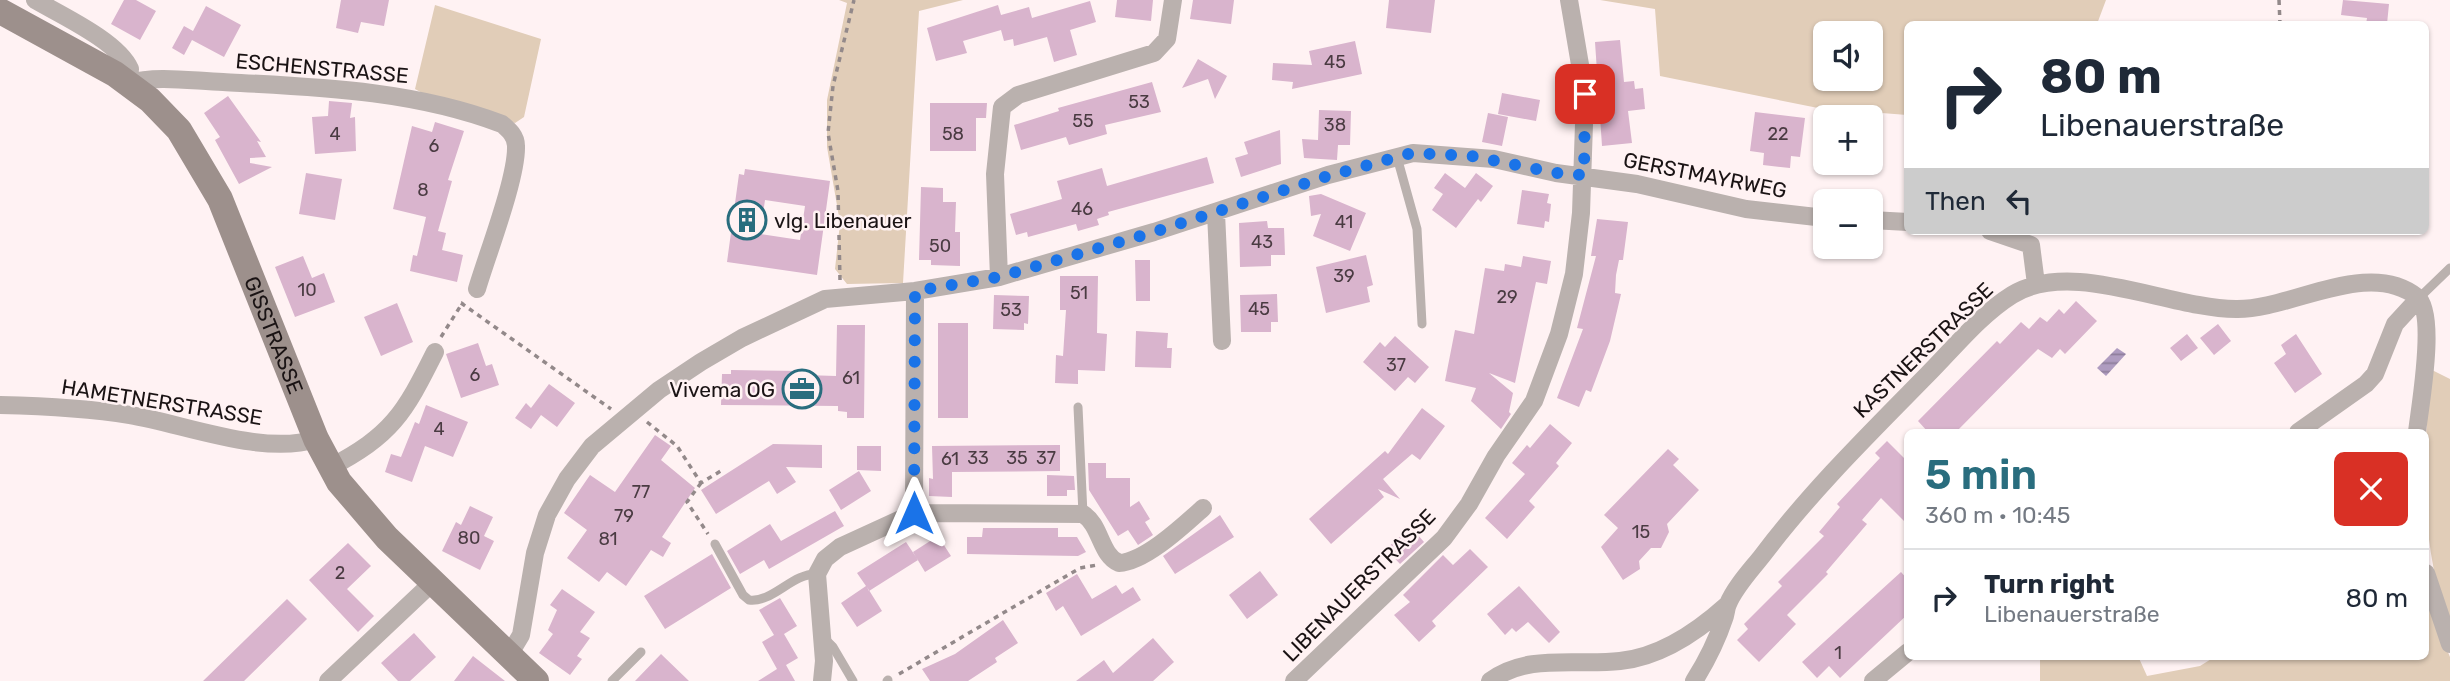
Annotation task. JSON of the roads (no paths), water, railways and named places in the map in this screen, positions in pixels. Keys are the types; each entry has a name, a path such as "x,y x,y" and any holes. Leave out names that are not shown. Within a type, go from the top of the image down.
{"street":[{"path":"35,0 96,36 121,57 130,69 128,83"},
{"path":"999,277 995,174 1002,107 1018,95 1154,53 1167,39 1173,0"},
{"path":"521,672 521,635 536,548 555,500 592,446 629,414 733,343 811,304 839,296 915,291 999,277 1216,213 1316,179 1412,153 1472,156 1556,173 1584,175 1585,94 1569,0"},
{"name":"GISSTRASSE","path":"0,11 83,54 128,83 150,100 179,130 202,164 235,233 316,439 330,468 369,520 521,672"},
{"name":"ESCHENSTRASSE","path":"128,83 160,79 302,86 408,97 502,124 512,133 516,146 511,176 477,289"},
{"name":"GERSTMAYRWEG","path":"1584,175 1746,209 1813,217"},
{"name":"LIBENAUERSTRASSE","path":"1294,681 1444,538 1527,415 1559,334 1574,274 1584,175"},
{"path":"1216,213 1222,341"},
{"path":"1883,221 1904,222"},
{"path":"2002,235 2032,245 2036,284 2104,286 2225,309 2268,306 2337,286 2358,284 2402,288 2419,298 2423,305 2427,331 2417,429"},
{"name":"KASTNERSTRASSE","path":"1701,679 1727,605 1786,524 1836,466 1989,315 2012,296 2036,284"},
{"path":"914,513 915,291"},
{"path":"2302,429 2366,384 2375,374 2395,324 2419,298"},
{"path":"330,468 370,446 391,427 410,402 435,352"},
{"name":"HAMETNERSTRASSE","path":"0,405 103,411 281,444 316,439"},
{"path":"822,681 822,636 817,574 825,559 840,547 914,513 1083,514 1093,522 1112,559 1119,563 1133,560 1182,527 1203,508"},
{"path":"328,681 433,582"},
{"path":"2429,582 2450,644"},
{"path":"1490,681 1525,665 1621,661 1645,657 1686,636 1727,605"},
{"path":"1873,681 1904,655"}],"lane":[{"path":"1398,157 1417,229 1422,324"},
{"path":"2419,298 2450,268"},
{"path":"1078,407 1083,514"},
{"path":"715,544 743,595 749,600 763,597 800,577 817,574"},
{"path":"822,636 833,647 853,681"},
{"path":"612,681 641,652"}],"place":[{"name":"vlg. Libenauer","path":"747,220"},
{"name":"Vivema OG","path":"802,389"}]}
